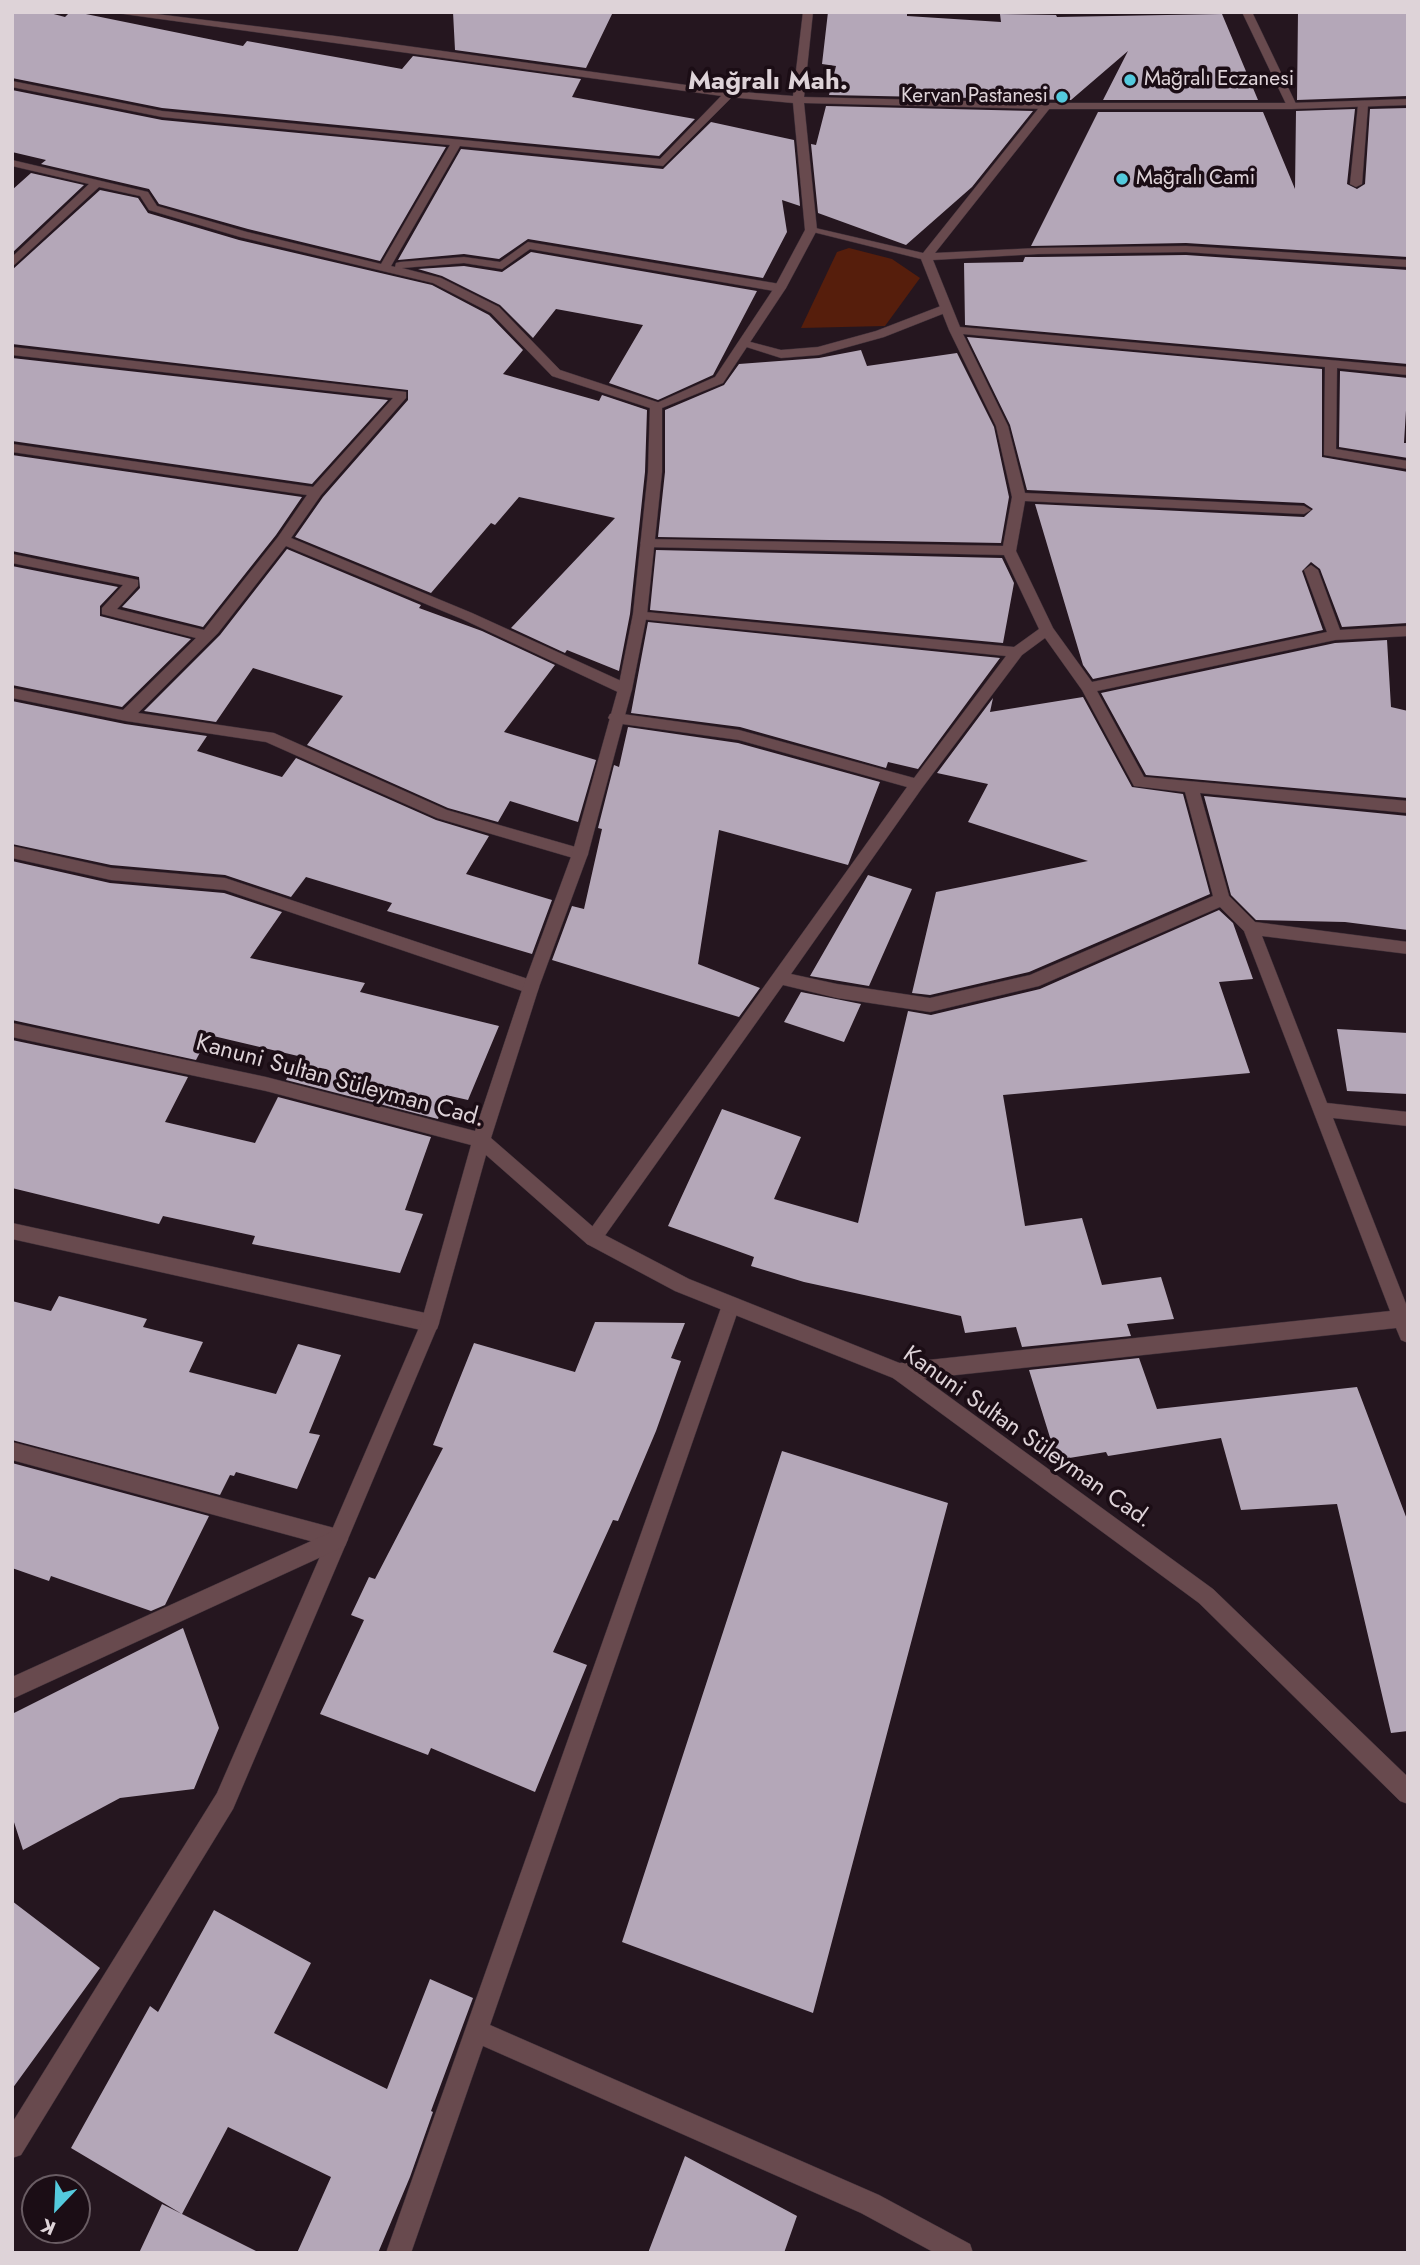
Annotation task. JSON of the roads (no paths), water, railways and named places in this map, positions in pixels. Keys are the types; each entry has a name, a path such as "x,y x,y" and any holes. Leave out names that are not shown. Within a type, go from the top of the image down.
{"street":[{"path":"114,12 335,39 729,94 798,100 1046,106 1292,106 1408,102"},
{"path":"12,163 144,194 153,208 244,235 437,280 495,310 556,373 656,406 719,380 780,288 811,230 798,100 808,12"},
{"path":"1247,12 1292,106"},
{"path":"12,84 162,114 663,163 729,94"},
{"path":"1356,184 1363,105"},
{"path":"926,257 1046,106"},
{"path":"385,267 456,144"},
{"path":"12,264 26,242 97,183"},
{"path":"811,230 926,257 1038,251 1186,249 1408,264"},
{"path":"385,267 464,260 502,266 527,245 780,288"},
{"path":"926,257 955,330 1002,426 1019,497 1009,551 1047,630 1088,688 1139,782 1408,807"},
{"path":"743,344 781,354 820,351 880,334 946,309"},
{"path":"955,330 1408,371"},
{"path":"12,351 402,395 316,492 284,540 207,636 126,716"},
{"path":"1331,364 1329,452 1408,465"},
{"path":"12,2145 225,1801 430,1323 481,1140 531,988 580,853 625,689 640,614 655,472 656,406"},
{"path":"12,448 316,492"},
{"path":"1019,497 1304,510"},
{"path":"284,540 405,589 625,689"},
{"path":"647,543 1009,551"},
{"path":"12,558 133,583 107,611 207,636"},
{"path":"1311,569 1335,635"},
{"path":"640,614 1017,652"},
{"path":"593,1238 917,784 1017,652 1047,630"},
{"path":"1088,688 1335,635 1408,631"},
{"path":"12,693 126,716 270,737 442,814 580,853"},
{"path":"615,718 739,735 917,784"},
{"path":"900,1372 1405,1323 1319,1109 1251,928 1222,899 1191,787"},
{"path":"12,852 111,874 225,884 531,988"},
{"path":"780,978 836,991 930,1005 1033,981 1222,899"},
{"path":"1251,928 1408,948"},
{"name":"Kanuni Sultan Süleyman Cad.","path":"12,1030 266,1084 481,1140 593,1238 682,1285 900,1372 1206,1596 1408,1793"},
{"path":"1319,1109 1408,1119"},
{"path":"12,1231 430,1323"},
{"path":"398,2253 731,1305"},
{"path":"12,1451 338,1539"},
{"path":"12,1688 338,1539"},
{"path":"477,2031 870,2204 961,2253"}],"place":[{"name":"Mağralı Eczanesi","path":"1130,80"},
{"name":"Kervan Pastanesi","path":"1062,97"},
{"name":"Mağralı Cami","path":"1122,179"}],"district":[{"name":"Mağralı Mah.","path":"768,83"}]}
